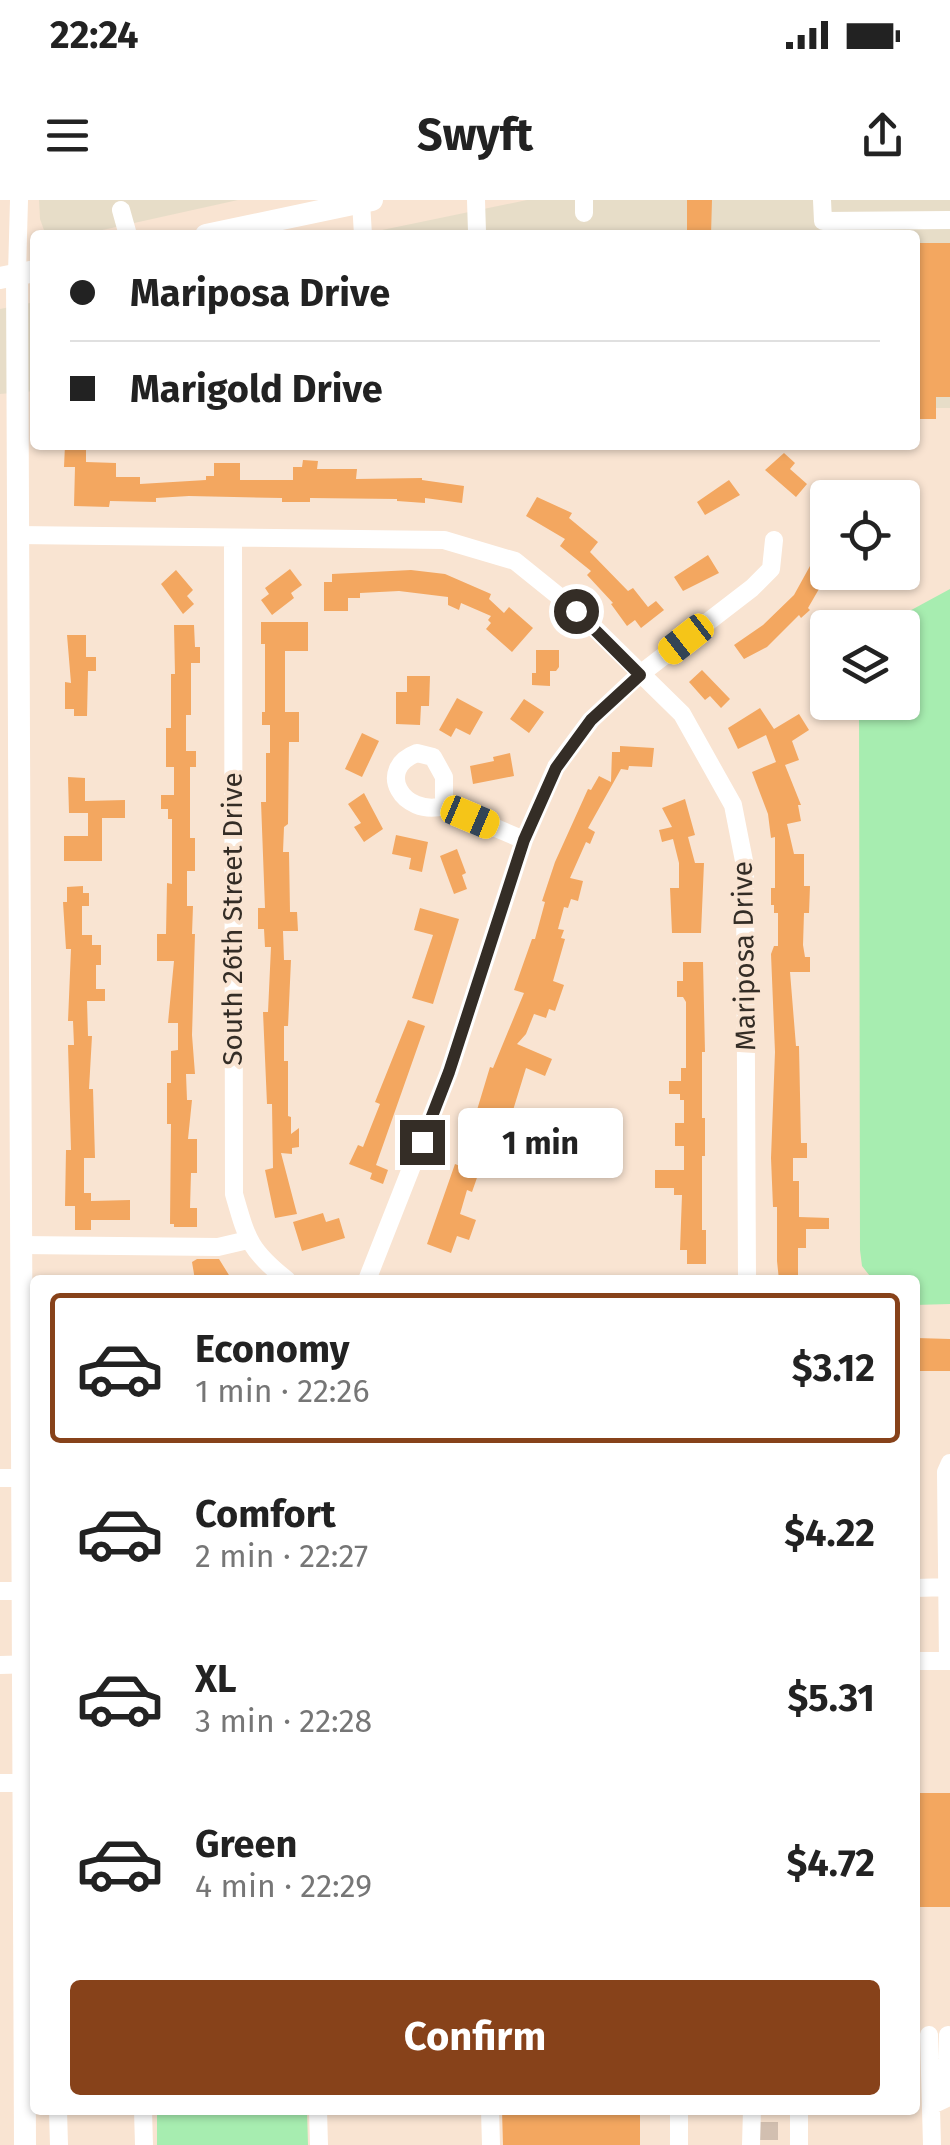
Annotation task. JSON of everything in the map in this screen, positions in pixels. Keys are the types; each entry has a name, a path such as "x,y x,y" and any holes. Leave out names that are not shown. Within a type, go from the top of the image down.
{"main road":[{"path":"250,230 337,204 367,201"},
{"path":"17,274 8,397 17,535 9,767 10,1119 28,1356 10,1478 19,1591 12,1783 30,2066 26,2145"}],"street":[{"path":"17,274 19,200"},
{"path":"476,200 477,230"},
{"path":"822,200 823,221 950,220"},
{"path":"364,230 367,201"},
{"path":"121,210 127,230"},
{"name":"Mariposa Drive","path":"17,535 444,540 515,561 576,611 682,714 732,805 745,866 746,1275"},
{"name":"South 26th Street Drive","path":"233,538 234,1194 248,1240 282,1275"},
{"path":"368,1275 449,1072 524,840 556,768 591,720 640,675 771,570 774,540"},
{"path":"444,806 524,840"},
{"path":"20,1244 218,1246 248,1240"},
{"path":"920,1661 949,1661 946,1472 950,1462"},
{"path":"920,1588 949,1587"},
{"path":"932,2105 948,2098 949,2035 922,2035 932,2105 932,2145"},
{"path":"58,2115 59,2145"},
{"path":"143,2115 144,2145"},
{"path":"318,2115 318,2145"},
{"path":"490,2115 491,2145"},
{"path":"679,2145 680,2115"},
{"path":"760,2134 799,2138"}],"shaded area":[{"path":"39,200 238,200 103,230 44,230"},
{"path":"527,200 950,200 950,408 920,408 920,230 382,230"},
{"path":"30,303 30,391 0,394 0,309"}],"green space":[{"path":"950,589 950,1304 920,1305 920,1275 869,1275 862,1266 859,720 920,720 920,610 911,610"},
{"path":"157,2115 307,2115 308,2145 157,2145"}],"building":[{"path":"687,200 712,200 711,230 687,230"},
{"path":"920,243 950,243 950,397 936,397 936,419 920,419"},
{"path":"65,450 86,450 86,462 116,463 116,477 140,477 140,484 206,480 206,476 214,476 214,463 240,463 240,480 293,480 293,467 302,467 303,460 318,461 317,469 357,469 356,479 422,478 464,486 462,503 425,498 425,503 310,498 310,502 282,502 282,498 189,496 156,498 156,502 110,501 109,507 74,506 75,467 64,467"},
{"path":"784,453 795,463 790,469 807,484 796,497 765,470"},
{"path":"729,480 740,495 705,515 697,502"},
{"path":"537,497 572,513 569,518 598,542 590,552 628,591 633,588 648,607 656,601 664,610 641,628 635,620 627,626 613,603 587,575 591,571 560,546 565,539 526,516"},
{"path":"708,555 719,573 683,591 674,577"},
{"path":"810,566 810,590 818,590 810,610 801,618 799,615 767,647 744,659 734,645 763,625 794,595"},
{"path":"290,569 302,585 291,593 294,598 272,615 261,600 269,594 265,588"},
{"path":"176,570 193,590 187,596 194,604 183,614 161,584"},
{"path":"411,570 445,574 491,594 489,599 504,613 509,607 533,628 512,652 486,629 491,616 461,603 459,610 448,605 448,597 399,591 360,593 360,598 348,598 348,611 324,611 324,582 332,582 332,574"},
{"path":"261,622 308,622 308,651 285,651 285,712 299,712 299,742 289,742 288,824 284,827 283,852 289,852 290,912 297,912 298,931 283,931 284,960 291,960 284,1061 288,1061 291,1134 299,1128 299,1147 292,1148 292,1154 281,1153 297,1214 275,1218 265,1170 273,1168 272,1104 267,1104 263,1012 268,1012 271,947 265,947 264,929 258,929 258,908 265,908 261,802 266,802 266,753 270,753 270,725 262,725 265,644 261,644"},
{"path":"174,625 194,625 195,647 200,647 200,663 191,663 191,715 186,715 186,751 196,751 196,767 190,767 190,838 195,838 195,871 187,871 187,906 193,906 195,934 195,1074 186,1074 187,1100 192,1100 188,1139 197,1139 197,1173 191,1173 190,1208 197,1208 197,1227 170,1224 171,1124 167,1124 167,1083 171,1083 171,1051 178,1050 178,1023 168,1023 174,961 157,961 157,934 166,934 167,883 172,884 172,819 168,819 168,809 161,809 161,795 174,795 174,767 166,767 166,728 171,728"},
{"path":"67,635 86,635 86,657 96,657 96,671 88,671 87,716 74,716 74,709 65,709 65,682 71,683"},
{"path":"536,650 559,650 559,667 550,671 550,686 532,685"},
{"path":"702,670 730,699 721,708 710,696 705,700 689,682"},
{"path":"407,676 430,676 429,706 421,706 420,725 396,724 396,692 407,692"},
{"path":"457,698 483,712 470,735 456,728 451,737 439,730"},
{"path":"524,699 544,712 529,733 510,719"},
{"path":"760,708 774,729 799,714 809,730 792,741 799,760 785,765 801,805 801,821 787,824 794,854 804,854 804,886 810,886 803,945 805,957 810,957 810,972 790,972 799,1046 801,1143 807,1143 807,1158 793,1158 793,1181 799,1181 799,1217 829,1218 829,1229 806,1229 806,1248 798,1248 798,1275 778,1275 777,1261 777,1207 773,1207 771,1158 775,1052 771,954 774,946 778,946 778,913 774,913 771,905 775,837 771,838 768,814 752,772 776,762 766,735 738,749 728,728"},
{"path":"362,733 379,741 362,777 345,769"},
{"path":"620,746 654,748 652,767 621,769 588,828 595,832 590,844 586,842 570,878 583,881 578,901 571,899 568,908 564,907 558,929 564,930 561,938 565,939 553,981 564,985 555,1011 549,1009 546,1018 534,1014 517,1044 552,1059 545,1076 526,1068 510,1120 505,1119 494,1149 486,1152 472,1192 467,1190 460,1214 476,1220 469,1240 457,1236 451,1253 427,1244 455,1164 460,1166 480,1111 477,1110 490,1067 493,1068 524,993 514,990 535,939 555,862 588,789 599,776 611,782 612,752 620,752"},
{"path":"510,753 514,776 473,784 470,766"},
{"path":"68,777 85,778 85,801 125,800 125,818 102,818 102,861 64,861 64,836 88,836 88,813 69,813"},
{"path":"364,793 383,829 364,842 354,827 361,823 348,804"},
{"path":"685,799 695,835 688,837 695,863 704,863 701,933 672,933 670,888 679,888 679,863 673,839 662,842 659,830 672,827 662,808"},
{"path":"396,835 428,842 422,872 409,869 411,858 392,854"},
{"path":"457,849 467,889 454,894 440,856"},
{"path":"83,886 83,893 89,893 89,906 82,906 82,935 92,935 92,945 101,945 96,989 105,989 105,1001 87,1001 88,1036 92,1036 89,1089 93,1089 95,1158 84,1158 84,1193 91,1193 91,1201 130,1200 130,1220 91,1220 91,1230 75,1230 75,1206 65,1206 66,1150 71,1150 68,1045 74,1045 73,1021 68,1021 71,949 66,949 63,902 67,902 67,887"},
{"path":"420,908 459,919 433,1004 412,998 433,935 414,930"},
{"path":"683,962 703,962 702,1230 706,1230 706,1264 687,1264 687,1250 680,1250 682,1195 674,1195 674,1188 655,1188 655,1170 684,1170 684,1146 675,1146 675,1123 684,1123 684,1100 680,1100 680,1094 669,1094 669,1081 681,1081 681,1068 686,1068 686,1002 677,997 677,981 683,981"},
{"path":"408,1020 425,1026 376,1165 388,1170 383,1184 370,1179 372,1173 349,1164 358,1145 363,1147 380,1104 375,1102"},
{"path":"323,1213 326,1222 339,1218 345,1238 302,1251 293,1222"},
{"path":"219,1259 229,1275 194,1275 192,1262"},
{"path":"920,1338 950,1339 950,1371 920,1371"},
{"path":"920,1793 950,1793 950,1907 920,1907"},
{"path":"502,2115 640,2115 640,2145 503,2145"}],"tunnel":[{"path":"760,2131 778,2131"}],"route":[{"path":"422,1142 449,1072 524,840 556,768 591,720 640,675 576,611"}]}
